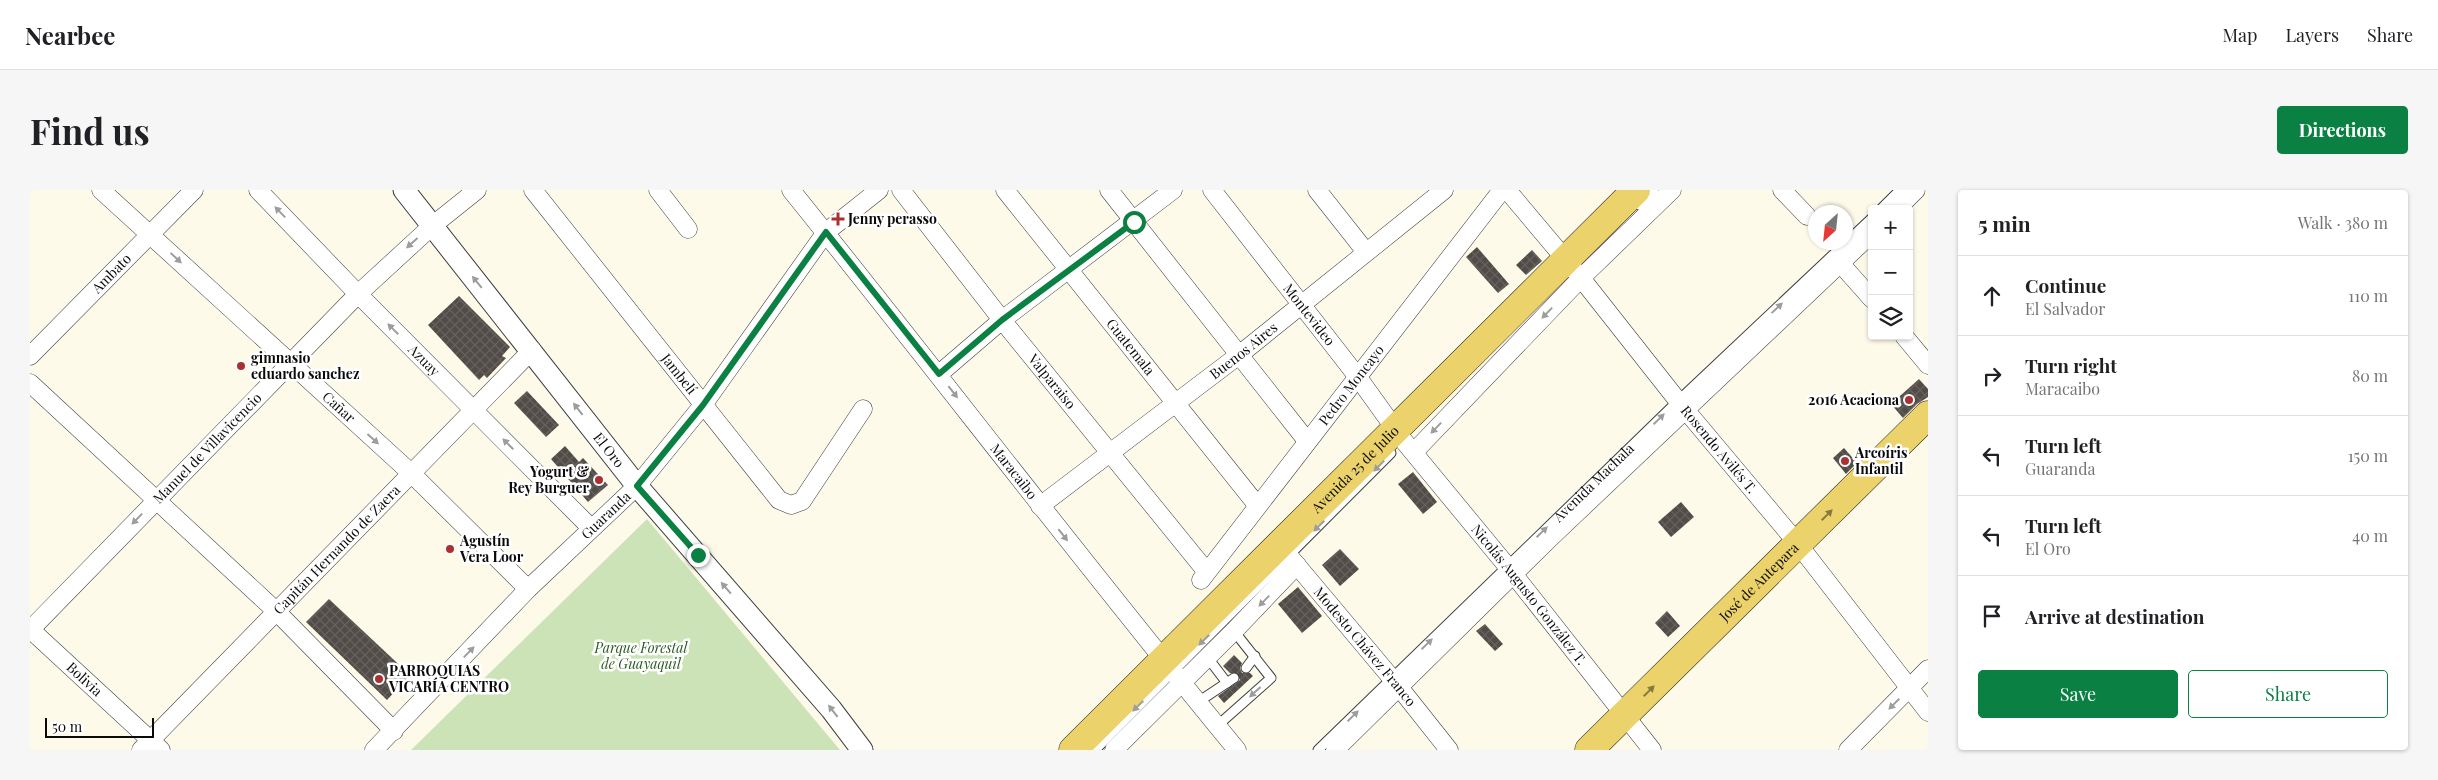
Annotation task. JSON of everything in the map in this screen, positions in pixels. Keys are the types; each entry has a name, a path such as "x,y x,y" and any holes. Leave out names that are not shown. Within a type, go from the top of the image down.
{"main road":[{"name":"Avenida 25 de Julio","path":"1073,750 1173,672 1406,439 1573,268 1635,200"},
{"name":"José de Antepara","path":"1590,750 1928,415"}],"street":[{"name":"Cañar","path":"101,190 411,473 528,589"},
{"name":"Ambato","path":"30,356 194,190"},
{"name":"Azuay","path":"258,190 358,294 591,528"},
{"name":"El Oro","path":"404,190 532,350 637,486 831,709 862,750"},
{"name":"Manuel de Villavicencio","path":"30,629 358,294 432,226 477,190"},
{"path":"658,190 688,229"},
{"name":"Maracaibo","path":"792,190 939,374 1040,506 1237,750"},
{"name":"Guaranda","path":"374,750 528,589 637,486 703,405 826,232 880,190"},
{"name":"Valparaiso","path":"901,190 1204,576"},
{"name":"Guatemala","path":"1005,190 1257,505"},
{"path":"1108,190 1306,441"},
{"path":"939,374 1002,320 1134,222 1173,190"},
{"name":"Montevideo","path":"1212,190 1406,439"},
{"path":"1317,190 1366,252"},
{"name":"Pedro Moncayo","path":"1204,576 1306,441 1502,190"},
{"name":"Rosendo Avilés T.","path":"1507,190 1798,544 1928,712"},
{"name":"Avenida 25 de Julio","path":"1573,268 1672,190"},
{"path":"1782,190 1807,216"},
{"path":"1901,205 1916,190"},
{"name":"Jambelí","path":"537,192 779,500 791,505 802,501 863,409"},
{"name":"Buenos Aires","path":"1040,506 1239,355 1366,252 1432,193"},
{"name":"Avenida Machala","path":"1334,750 1396,682 1510,570 1682,405 1868,237"},
{"path":"1840,262 1869,295"},
{"path":"1907,340 1928,365"},
{"name":"Capitán Hernando de Zaera","path":"151,747 276,611 532,350"},
{"path":"30,383 276,611 394,730"},
{"name":"Nicolás Augusto González T.","path":"1406,439 1652,750"},
{"name":"Avenida 25 de Julio","path":"1114,750 1173,672 1208,658 1234,631 1289,555"},
{"name":"Modesto Chávez Franco","path":"1289,555 1396,682 1449,750"},
{"name":"Bolivia","path":"30,629 151,747"},
{"path":"1848,750 1928,669"}],"lane":[{"name":"Avenida 25 de Julio","path":"1635,200 1654,190"},
{"path":"1885,205 1900,190"},
{"name":"Avenida Machala","path":"1682,405 1868,222"},
{"path":"1218,726 1271,678 1256,656 1234,631"},
{"path":"1246,668 1256,656"},
{"path":"1198,702 1231,680 1208,658"},
{"name":"Avenida 25 de Julio","path":"1094,750 1173,672"},
{"name":"Avenida Machala","path":"1318,750 1396,682"}],"green space":[{"name":"Parque Forestal de Guayaquil","path":"647,519 840,750 411,750"}],"building":[{"path":"1477,247 1509,284 1498,293 1466,257"},
{"path":"1532,250 1542,261 1526,275 1516,265"},
{"path":"459,296 510,347 502,356 506,358 487,378 484,375 479,380 428,325"},
{"name":"2016 Acaciona","path":"1919,379 1928,389 1928,397 1917,404 1903,418 1891,404"},
{"path":"527,391 559,425 546,437 514,403"},
{"path":"565,446 579,462 583,458 608,485 588,502 551,459"},
{"name":"Arcoíris Infantil","path":"1844,448 1857,463 1846,474 1833,458"},
{"path":"1413,472 1437,502 1423,514 1398,484"},
{"path":"1681,502 1694,517 1671,537 1658,522"},
{"path":"1340,549 1359,569 1340,586 1322,565"},
{"path":"1298,587 1322,616 1302,633 1278,604"},
{"path":"329,599 410,675 387,700 306,622"},
{"path":"1667,611 1680,626 1668,637 1655,623"},
{"path":"1485,624 1503,644 1495,651 1476,631"},
{"path":"1234,655 1242,663 1240,668 1242,673 1250,673 1253,676 1224,703 1218,696 1240,680 1237,673 1230,673 1223,666"}],"place":[{"name":"Jenny perasso","path":"838,219"},
{"name":"gimnasio eduardo sanchez","path":"241,366"},
{"name":"2016 Acaciona","path":"1909,400"},
{"name":"Arcoíris Infantil","path":"1845,461"},
{"name":"Yogurt & Rey Burguer","path":"599,480"},
{"name":"Agustín Vera Loor","path":"450,549"},
{"name":"PARROQUIAS VICARÍA CENTRO","path":"379,679"}],"route":[{"path":"698,555 637,486 703,405 826,232 939,374 1002,320 1134,222"}]}
